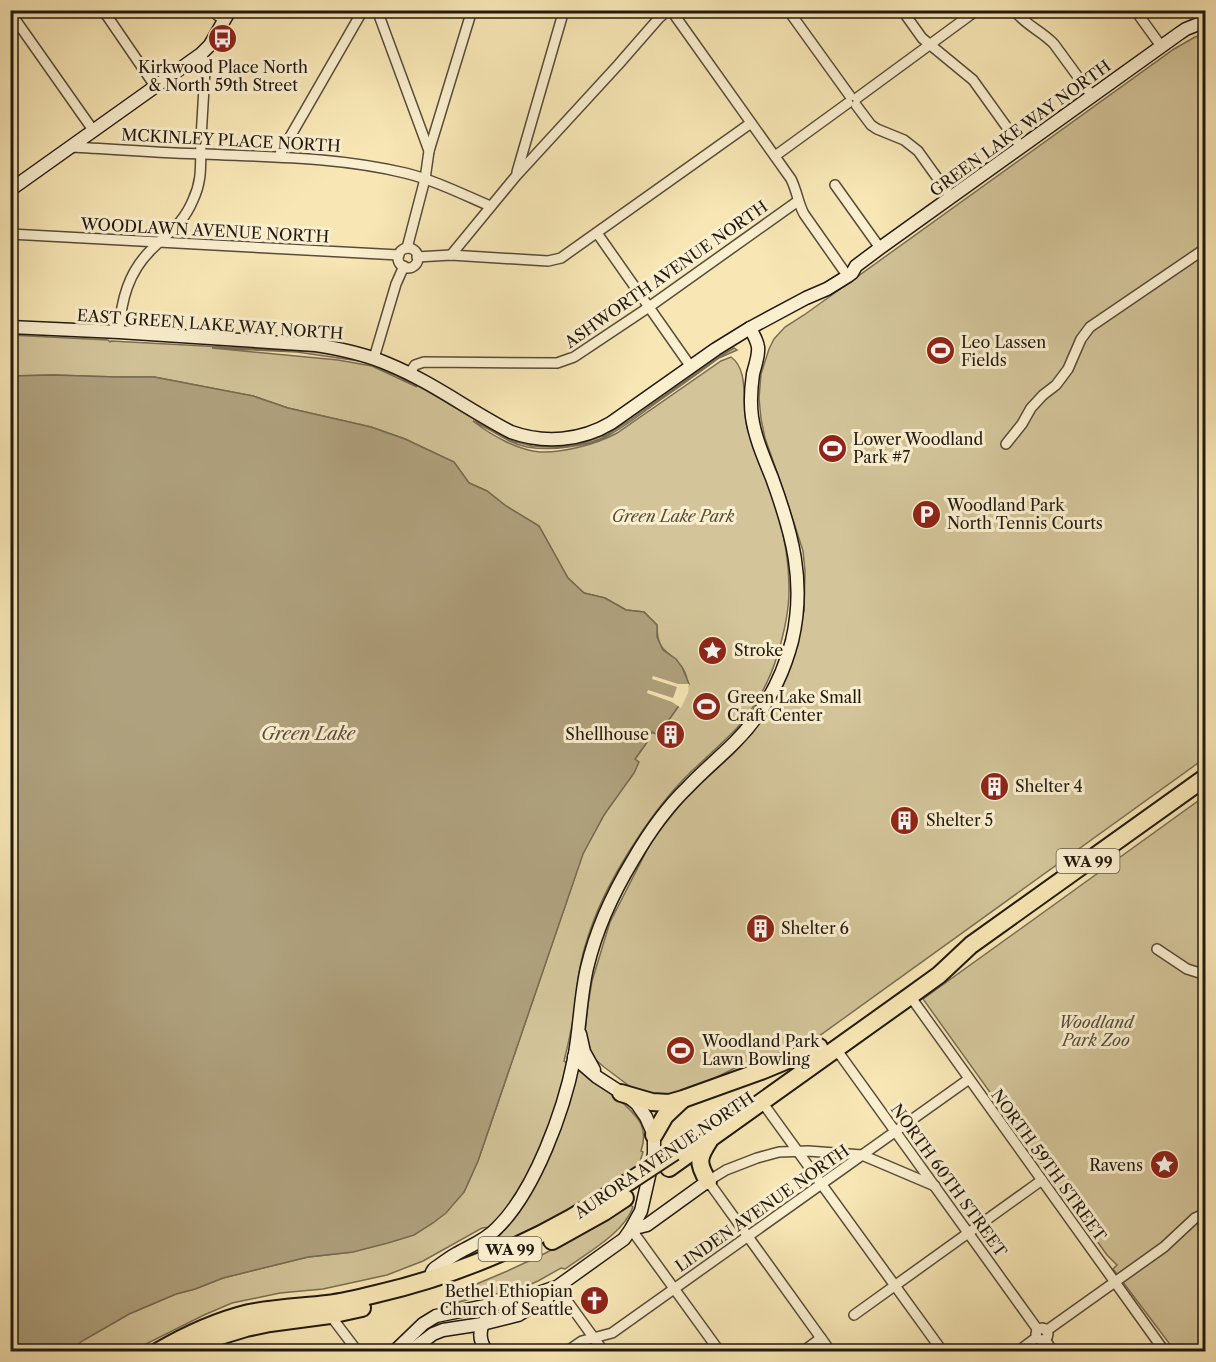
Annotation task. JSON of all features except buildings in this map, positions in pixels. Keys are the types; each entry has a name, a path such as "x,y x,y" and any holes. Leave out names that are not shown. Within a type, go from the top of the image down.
{"highway":[{"name":"AURORA AVENUE NORTH","path":"184,1352 215,1345 234,1331 258,1325 330,1315 421,1293 484,1272 575,1229 629,1188 672,1160 828,1048 910,996 939,975 972,945 1206,777"},
{"name":"AURORA AVENUE NORTH","path":"672,1160 711,1139 762,1102 935,965 972,945"},
{"path":"621,1093 658,1103 683,1099 828,1048"},
{"path":"654,1135 666,1116 683,1099"},
{"path":"708,1181 699,1165 701,1156 711,1139"},
{"name":"AURORA AVENUE NORTH","path":"157,1352 188,1334 233,1317 264,1310 328,1304 354,1299 433,1278 486,1259 538,1236 629,1188"}],"main road":[{"path":"1186,28 1206,12"},
{"path":"12,186 201,54 210,45 227,15"},
{"name":"GREEN LAKE WAY NORTH","path":"750,328 848,276 852,273 850,268 1186,28 1206,21"},
{"name":"EAST GREEN LAKE WAY NORTH","path":"10,327 316,345 347,350 374,358 410,374 512,432 552,440 575,437 604,427 750,328"},
{"path":"433,1278 434,1269 496,1230 532,1179 568,1085 579,1026 582,994 592,949 620,882 654,827 675,800 733,744 760,712 780,676 792,638 798,597 796,565 793,543 753,422 751,387 758,348 750,328"},
{"path":"579,1026 581,1042 597,1077"},
{"path":"488,1352 484,1338 486,1327 518,1315 548,1297 557,1287 624,1239 644,1202 654,1154 654,1135 650,1123 643,1111 631,1099 597,1077 574,1057"},
{"path":"631,1229 647,1225 708,1181"},
{"path":"488,1352 480,1335 482,1324 492,1313 524,1298 557,1287"},
{"path":"394,1352 423,1324 436,1316 524,1298"},
{"path":"409,1352 433,1334 449,1328 482,1324 518,1315"},
{"path":"423,1324 433,1334"}],"street":[{"path":"103,10 155,86"},
{"path":"213,10 217,15 227,15"},
{"path":"279,156 363,10"},
{"path":"377,10 429,150"},
{"path":"407,248 415,252 417,257 414,265 408,267 400,263 399,255 407,248 425,179 429,150 472,10"},
{"path":"516,176 564,10"},
{"path":"788,10 853,100 877,129 904,140 918,151 951,197"},
{"path":"902,10 922,38 973,80 1021,147"},
{"path":"776,156 977,10"},
{"path":"1014,10 1025,22 1054,44 1092,96"},
{"path":"1135,10 1161,46"},
{"path":"451,255 516,176 659,18 670,11 776,156 795,186 804,214 850,268"},
{"path":"10,12 93,130"},
{"path":"119,332 122,304 127,286 138,265 150,250 177,226 193,202 199,185 202,165 205,68 201,54"},
{"path":"417,257 451,255 552,261 564,256 751,123"},
{"name":"MCKINLEY PLACE NORTH","path":"70,147 343,161 425,179 490,206"},
{"path":"835,185 880,248"},
{"name":"ASHWORTH AVENUE NORTH","path":"410,374 416,365 424,362 557,363 574,357 649,307 798,201"},
{"path":"597,233 691,367"},
{"name":"WOODLAWN AVENUE NORTH","path":"10,234 399,255"},
{"path":"1006,444 1031,408 1056,385 1068,369 1081,339 1090,327 1206,248"},
{"path":"374,358 404,266"},
{"path":"1157,949 1187,969 1206,975"},
{"name":"NORTH 59TH STREET","path":"910,996 1164,1352"},
{"name":"NORTH 60TH STREET","path":"828,1048 896,1131 1053,1352"},
{"name":"LINDEN AVENUE NORTH","path":"566,1352 582,1341 612,1333 969,1079"},
{"path":"762,1102 943,1352"},
{"path":"831,1352 708,1181 726,1170 779,1152 830,1151 862,1155 935,1186"},
{"path":"854,1315 1042,1180"},
{"path":"1017,1352 1164,1246 1200,1214 1206,1213"},
{"path":"631,1229 720,1352"},
{"path":"557,1287 604,1352"},
{"path":"330,1315 358,1352"},
{"path":"802,1352 821,1338"}],"green space":[{"path":"1205,34 1205,758 808,1044 735,1068 691,1090 669,1097 636,1091 596,1060 585,1032 592,981 610,922 655,836 688,795 734,753 766,713 795,648 804,611 803,551 765,438 761,419 759,398 761,374 774,339 785,327 1174,49"},
{"name":"Green Lake Park","path":"10,335 320,352 361,360 297,352 212,348 338,360 372,366 417,387 366,361 409,379 513,441 532,446 556,447 580,444 608,434 719,357 734,348 737,350 719,358 622,428 600,439 579,445 557,448 527,447 506,439 473,421 505,441 531,451 549,452 580,447 617,433 721,361 731,357 741,372 746,424 771,490 786,550 789,591 787,615 778,653 767,683 737,728 681,782 642,832 606,894 584,949 564,1061 627,1107 641,1124 644,1134 641,1151 643,1152 639,1165 613,1185 557,1218 460,1263 458,1259 497,1239 508,1225 482,1228 423,1261 387,1275 323,1289 280,1293 232,1303 132,1351 70,1351 82,1341 129,1314 176,1294 223,1278 308,1257 353,1252 464,1192 478,1161 583,853 635,759 652,732 658,735 678,707 688,684 683,668 661,646 657,625 644,612 626,610 605,598 584,593 568,578 539,526 506,506 487,491 469,483 454,462 405,439 371,427 288,408 253,396 154,377 11,376"},
{"name":"Woodland Park Zoo","path":"1205,796 1205,1351 1175,1351 1113,1269 1117,1265 1107,1255 923,999"},
{"path":"631,1205 633,1207 628,1216 613,1234 565,1269 561,1268 513,1292 485,1295 448,1305 445,1296 541,1255"}],"water":[{"name":"Green Lake","path":"10,376 154,377 253,396 288,408 371,427 405,439 454,462 469,483 487,491 506,506 539,526 568,578 584,593 605,598 626,610 644,612 657,625 657,637 663,650 676,659 689,684 678,707 658,735 652,732 649,736 650,738 635,759 639,762 634,773 604,815 583,854 478,1161 464,1192 446,1213 414,1235 388,1243 353,1252 308,1257 223,1278 176,1294 129,1314 82,1341 70,1351 11,1351"}],"pier":[{"path":"653,676 678,684 689,684 688,693 681,708 672,702 647,693 648,690 673,698 677,687 652,679"}],"place":[{"name":"Kirkwood Place North & North 59th Street","path":"223,39"},
{"name":"Leo Lassen Fields","path":"940,351"},
{"name":"Lower Woodland Park #7","path":"832,448"},
{"name":"Woodland Park North Tennis Courts","path":"926,514"},
{"name":"Stroke","path":"713,650"},
{"name":"Green Lake Small Craft Center","path":"706,706"},
{"name":"Shellhouse","path":"670,734"},
{"name":"Shelter 4","path":"994,786"},
{"name":"Shelter 5","path":"905,820"},
{"name":"Shelter 6","path":"760,928"},
{"name":"Woodland Park Lawn Bowling","path":"681,1050"},
{"name":"Ravens","path":"1164,1165"},
{"name":"Bethel Ethiopian Church of Seattle","path":"594,1300"}]}
